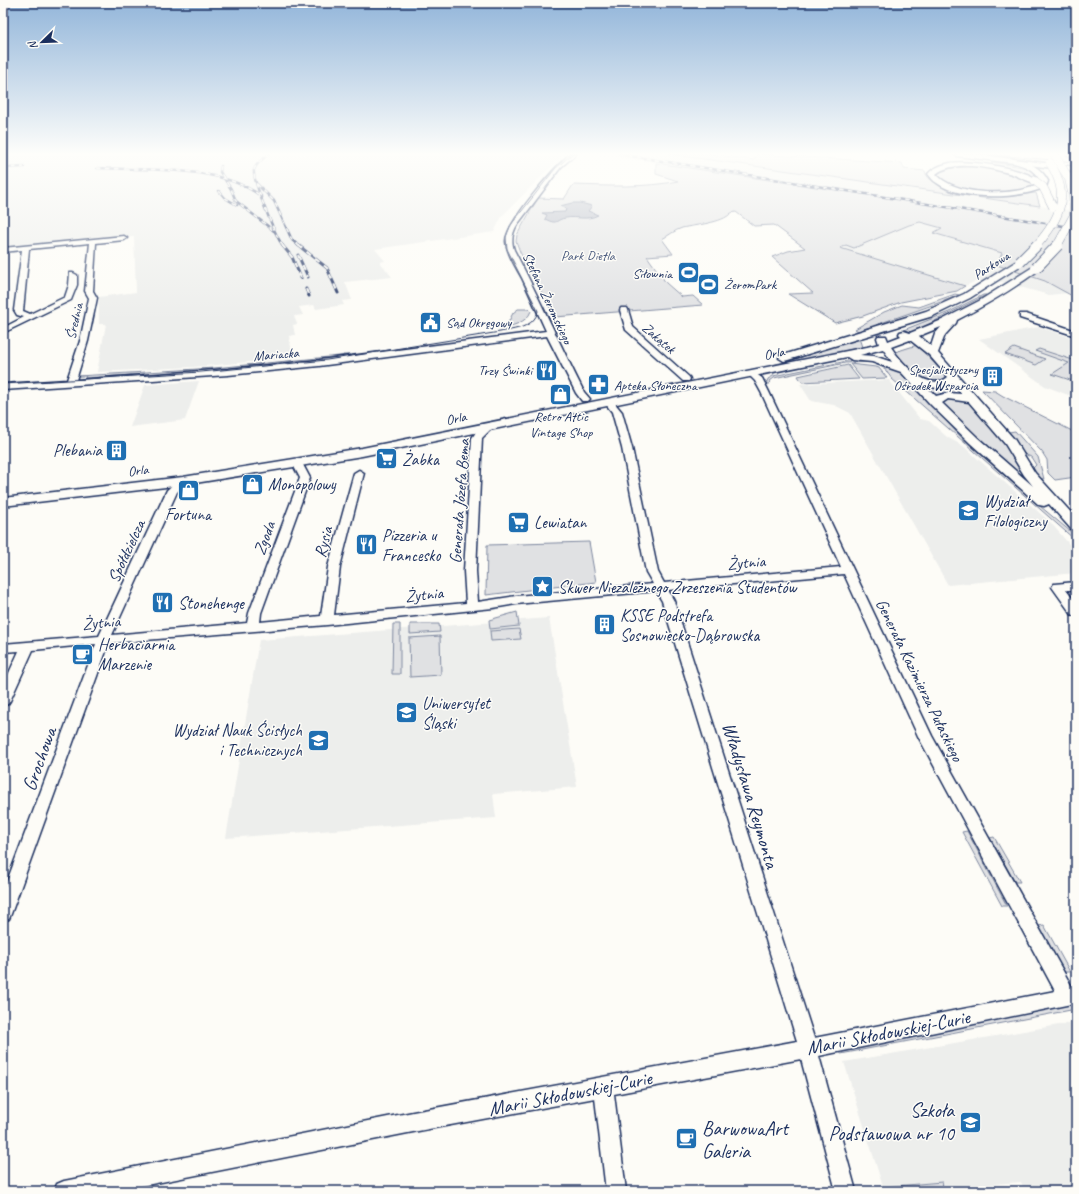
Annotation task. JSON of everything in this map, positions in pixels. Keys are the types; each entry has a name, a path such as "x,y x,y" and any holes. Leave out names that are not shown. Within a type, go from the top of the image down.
{"street":[{"name":"Stefana Żeromskiego","path":"526,210 511,230 509,235 510,247 538,302 550,333 580,393 586,399"},
{"name":"Parkowa","path":"882,329 942,308 970,295 999,278 1043,240 1059,210"},
{"name":"Parkowa","path":"911,336 960,315 989,300 1036,268 1060,243 1075,214"},
{"path":"3,250 124,238"},
{"name":"Średnia","path":"70,383 89,320 92,298 88,291 93,242"},
{"path":"26,248 18,310 20,313 29,317"},
{"path":"3,330 68,298 73,285 73,275"},
{"name":"Zakątek","path":"624,310 628,328 686,379"},
{"path":"933,353 940,334 960,315"},
{"path":"1023,316 1076,334"},
{"path":"882,329 911,336 933,353 1010,442 1030,475 1076,528 969,438 935,403 884,345 882,329"},
{"name":"Orla","path":"3,492 231,464 409,434 776,360 868,331 882,329"},
{"name":"Mariacka","path":"3,387 228,372 319,363 550,333"},
{"name":"Orla","path":"3,502 183,481 403,445 488,427 614,408 752,374 835,357 884,345 911,336"},
{"path":"835,357 874,359 934,385 950,382 954,378"},
{"name":"Generała Kazimierza Pułaskiego","path":"752,374 759,380 925,736 1072,996"},
{"path":"935,403 939,398 946,396 975,400"},
{"name":"Władysława Reymonta","path":"614,408 627,448 652,572 668,601 716,751 808,1048 846,1191"},
{"name":"Generała Józefa Bema","path":"472,606 470,571 477,438 479,434 488,427"},
{"name":"Zgoda","path":"253,627 255,613 304,478 297,463"},
{"name":"Rysia","path":"327,620 334,567 359,473"},
{"name":"Spółdzielcza","path":"104,639 172,490 183,481"},
{"name":"Żytnia","path":"3,648 253,627 660,586 847,570"},
{"path":"1076,586 1058,588 1076,612"},
{"name":"Grochowa","path":"3,914 104,639"},
{"path":"3,701 28,646"},
{"name":"Marii Skłodowskiej-Curie","path":"64,1191 1072,996"},
{"path":"603,1086 616,1191"}],"shaded area":[{"path":"3,210 508,210 502,216 494,232 375,249 385,261 380,262 392,277 345,282 352,300 342,301 344,305 316,309 314,305 299,307 303,315 294,316 297,324 293,325 295,335 289,336 293,358 193,367 97,372 106,324 99,324 99,297 136,292 134,237 3,248"},
{"path":"566,210 589,210 588,211 598,215 590,218 566,218 553,222 545,219 547,215 542,213 565,212"},
{"path":"966,210 1076,211 1076,228"},
{"path":"920,222 943,228 933,233 1002,253 997,265 1045,281 1068,293 1049,295 998,281 996,283 988,281 974,282 965,286 839,248"},
{"path":"1039,327 1076,339 1076,398 1045,386 979,339"},
{"path":"889,380 920,419 929,421 947,437 963,446 1050,522 1076,552 1076,573 948,585 850,413 834,405 811,401 800,384"},
{"path":"199,381 185,420 130,427 145,385"},
{"name":"Uniwersytet Śląski","path":"549,618 577,787 493,794 496,818 226,838 259,640"},
{"name":"Szkoła Podstawowa nr 10","path":"1076,1022 1076,1191 1025,1191 1021,1182 943,1188 942,1182 883,1187 844,1062"}],"green space":[{"name":"Park Dietla","path":"531,210 966,210 1076,228 1076,298 1045,281 997,265 1002,253 933,233 942,228 920,222 909,225 854,248 846,245 840,248 965,286 957,291 901,302 863,316 835,323 788,294 813,293 772,257 788,251 805,248 774,225 754,226 736,212 731,213 722,219 677,230 662,239 673,254 647,256 666,283 682,297 693,296 703,305 555,317 520,252 516,241 517,235"},
{"path":"955,294 959,295 858,331 855,329 884,312 902,305 919,307"},
{"path":"983,295 986,295 923,327 909,333 901,331 949,312"},
{"path":"518,309 529,309 531,311 522,321 500,329 508,323 513,313"},
{"path":"859,338 862,347 774,367 771,365 793,360"},
{"path":"917,345 947,377 946,379 930,381 923,379 917,375 895,352"},
{"path":"1014,348 1045,359 1036,365 1005,354"},
{"path":"1039,349 1076,361 1076,382 1052,374 1069,363 1035,351"},
{"path":"343,356 327,359 214,370 85,378 86,376 78,376 214,368"},
{"path":"852,360 869,362 845,363 774,378 769,384 766,384 768,379 773,376"},
{"path":"877,362 899,371 963,439 1076,536 1076,539 1074,539 892,379 884,368 875,364"},
{"path":"850,364 879,368 887,378 862,379"},
{"path":"848,365 859,379 802,382 798,376"},
{"path":"953,385 963,396 947,394 936,397 926,386 943,388"},
{"path":"982,390 995,391 1076,433 1076,477 1055,480 1048,473 1047,460 1042,452"},
{"path":"947,399 964,400 972,405 988,422 1023,470 1014,471 989,449 943,404 943,401"},
{"path":"1015,431 1038,457 1044,479 1039,478 1032,469 1036,465 1031,457 1020,452 1009,432"},
{"path":"589,542 596,582 486,595 487,545"},
{"path":"517,612 519,626 490,629 489,620"},
{"path":"393,624 400,624 400,674 392,674"},
{"path":"410,624 439,624 440,632 410,634"},
{"path":"519,629 521,639 491,641 490,631"},
{"path":"440,636 441,675 410,677 409,638"},
{"path":"967,831 1007,906 1002,906 962,832"},
{"path":"994,837 1020,882 1015,882 990,838"},
{"path":"1044,925 1070,972 1064,972 1038,926"},
{"path":"1076,1003 1076,1009 841,1054 839,1049"},
{"path":"942,1182 944,1191 885,1191 883,1187"}],"tram line":[{"path":"3,384 201,372 327,360 523,327 536,317 538,311 507,249 506,237 510,226 523,210"}],"railway":[{"path":"247,210 274,231"},
{"path":"266,210 275,232 283,246"},
{"path":"278,210 292,240 299,246"},
{"path":"963,210 1076,228"},
{"path":"282,245 292,257 301,278"},
{"path":"298,245 327,268 338,293"},
{"path":"298,255 308,277"},
{"path":"306,289 309,296"}],"place":[{"name":"Siłownia","path":"688,273"},
{"name":"ŻeromPark","path":"709,284"},
{"name":"Sąd Okręgowy","path":"431,322"},
{"name":"Trzy Świnki","path":"547,370"},
{"name":"Specjalistyczny Ośrodek Wsparcia","path":"993,377"},
{"name":"Apteka Słoneczna","path":"598,385"},
{"name":"Retro Attic Vintage Shop","path":"561,394"},
{"name":"Plebania","path":"117,450"},
{"name":"Żabka","path":"387,459"},
{"name":"Monopolowy","path":"253,484"},
{"name":"Fortuna","path":"188,490"},
{"name":"Wydział Filologiczny","path":"969,511"},
{"name":"Lewiatan","path":"518,522"},
{"name":"Pizzeria u Francesko","path":"367,545"},
{"name":"Skwer Niezależnego Zrzeszenia Studentów","path":"542,587"},
{"name":"Stonehenge","path":"163,603"},
{"name":"KSSE Podstrefa Sosnowiecko-Dąbrowska","path":"605,625"},
{"name":"Herbaciarnia Marzenie","path":"83,654"},
{"name":"Uniwersytet Śląski","path":"406,713"},
{"name":"Wydział Nauk Ścisłych i Technicznych","path":"318,740"},
{"name":"Szkoła Podstawowa nr 10","path":"970,1122"},
{"name":"BarwowaArt Galeria","path":"687,1139"}]}
